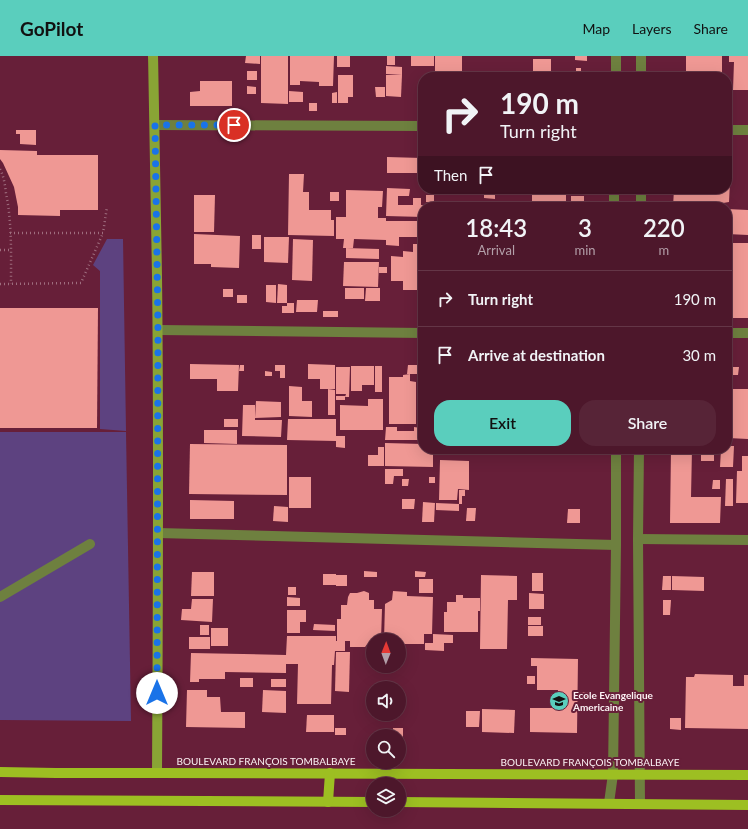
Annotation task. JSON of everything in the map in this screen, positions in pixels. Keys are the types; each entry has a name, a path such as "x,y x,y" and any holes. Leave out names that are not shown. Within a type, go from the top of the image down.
{"main road":[{"name":"BOULEVARD FRANÇOIS TOMBALBAYE","path":"0,772 748,775"},
{"path":"328,802 330,773"},
{"path":"0,800 366,802"},
{"path":"406,802 748,804"}],"street":[{"path":"152,56 155,125 158,330 157,772"},
{"path":"616,56 616,72"},
{"path":"641,56 641,72"},
{"path":"155,125 418,126"},
{"path":"732,130 748,130"},
{"path":"158,330 418,333"},
{"path":"732,333 748,333"},
{"path":"610,803 613,774 616,454"},
{"path":"639,454 638,539 640,804"},
{"path":"158,533 616,545"},
{"path":"638,539 748,540"},
{"path":"0,597 90,544"}],"path":[{"path":"0,169 3,175 9,210 11,284"},
{"path":"0,284 81,283 103,233 107,207"},
{"path":"10,233 103,233"},
{"path":"0,250 11,250"}],"shaded area":[{"path":"107,239 123,239 126,431 100,429 100,271 93,265"},
{"path":"0,432 126,432 131,721 0,720"}],"building":[{"path":"246,56 260,56 260,64 245,63"},
{"path":"261,56 288,56 288,104 261,103"},
{"path":"290,56 334,56 333,86 319,86 319,82 300,81 300,85 290,85"},
{"path":"337,56 350,56 350,67 337,67"},
{"path":"387,56 395,56 395,65 387,65"},
{"path":"411,56 434,56 434,66 411,66"},
{"path":"435,56 462,56 462,72 435,72"},
{"path":"575,56 587,56 587,61 575,60"},
{"path":"686,56 722,56 722,72 686,72"},
{"path":"729,56 748,56 748,90 733,90 734,62 729,62"},
{"path":"533,59 551,59 551,72 533,72"},
{"path":"386,66 402,67 402,75 386,74"},
{"path":"576,68 581,68 581,72 576,72"},
{"path":"247,71 257,71 257,80 247,80"},
{"path":"338,75 353,75 353,97 348,97 348,103 338,103"},
{"path":"386,75 402,75 401,97 386,96"},
{"path":"200,81 232,81 232,106 190,106 190,92 200,91"},
{"path":"247,86 256,87 256,94 247,94"},
{"path":"375,87 385,87 385,97 376,97"},
{"path":"289,91 303,92 303,102 289,102"},
{"path":"337,92 337,103 332,103 332,93"},
{"path":"309,103 317,103 317,111 309,111"},
{"path":"16,130 36,130 36,145 20,144 20,134 16,134"},
{"path":"0,150 37,151 37,155 98,155 98,210 60,210 60,216 18,215 14,187 0,159"},
{"path":"387,157 418,158 418,173 387,173"},
{"path":"289,174 304,174 303,192 309,192 309,210 331,210 331,220 334,220 334,236 288,235"},
{"path":"387,188 410,189 409,196 398,196 398,205 413,205 413,198 421,198 421,202 418,202 418,217 386,216"},
{"path":"346,190 383,191 382,207 378,207 378,218 386,218 386,221 418,221 418,237 399,237 399,246 386,245 386,240 354,239 353,248 343,248 344,239 336,239 336,217 346,217"},
{"path":"330,192 339,192 339,201 330,201"},
{"path":"484,194 495,194 495,199 484,198"},
{"path":"532,194 566,194 566,202 532,202"},
{"path":"674,194 729,194 729,202 673,202"},
{"path":"194,195 215,195 214,232 194,232"},
{"path":"426,195 434,195 434,202 426,202"},
{"path":"571,196 584,196 584,202 571,202"},
{"path":"499,201 520,201 520,202"},
{"path":"732,209 748,210 748,235 732,234"},
{"path":"194,234 240,236 239,268 211,267 211,264 194,264"},
{"path":"252,235 261,235 261,249 252,249"},
{"path":"264,237 289,237 288,263 264,262"},
{"path":"293,239 313,240 312,281 292,280"},
{"path":"732,243 748,243 748,318 732,318"},
{"path":"413,244 418,244 418,290 403,290 403,281 391,281 391,256 403,257 403,251 413,252"},
{"path":"346,248 379,249 379,259 346,258"},
{"path":"344,262 379,262 378,287 343,286"},
{"path":"379,267 387,267 387,273 379,273"},
{"path":"278,284 287,285 287,303 277,303"},
{"path":"266,285 276,285 276,303 266,302"},
{"path":"345,288 364,288 364,299 345,299"},
{"path":"366,288 380,288 380,301 365,301"},
{"path":"223,289 233,289 233,297 223,297"},
{"path":"237,295 247,295 247,303 237,303"},
{"path":"297,300 318,300 317,312 296,312"},
{"path":"287,303 294,303 294,313 282,313 282,306 287,306"},
{"path":"0,308 98,308 97,428 0,428"},
{"path":"323,311 338,311 338,317 323,317"},
{"path":"190,364 239,365 238,391 217,391 217,379 190,379"},
{"path":"308,364 335,365 335,389 320,389 320,379 308,379"},
{"path":"240,365 244,365 244,371 239,371"},
{"path":"275,365 285,365 285,378 280,378 280,371 275,371"},
{"path":"408,365 418,365 418,374 407,374"},
{"path":"351,366 374,366 374,385 362,385 362,391 351,391"},
{"path":"375,366 382,366 382,392 375,392"},
{"path":"336,367 350,367 349,397 345,397 346,394 336,394"},
{"path":"732,367 739,367 738,375 732,375"},
{"path":"265,371 272,372 272,376 265,376"},
{"path":"410,374 410,381 416,382 416,424 389,424 389,377 403,377 403,375"},
{"path":"289,386 302,387 302,401 312,401 312,417 289,416"},
{"path":"328,389 335,390 335,415 328,415"},
{"path":"732,389 748,389 748,439 732,438"},
{"path":"336,396 345,396 345,400 336,400"},
{"path":"368,399 383,399 383,430 340,430 340,405 368,406"},
{"path":"256,401 281,402 281,417 255,418"},
{"path":"243,405 255,405 255,420 282,420 281,437 242,436"},
{"path":"224,419 238,419 238,427 224,427"},
{"path":"288,419 336,419 336,436 345,436 345,448 336,447 336,441 287,440"},
{"path":"386,427 397,427 397,431 414,431 414,427 418,428 418,440 385,440"},
{"path":"204,430 237,430 237,444 204,443"},
{"path":"385,443 418,444 418,454 433,454 433,467 385,466"},
{"path":"190,444 287,445 287,495 189,494"},
{"path":"732,446 734,446 733,467 720,467 721,454 732,454"},
{"path":"378,447 384,447 384,466 368,466 368,455 378,455"},
{"path":"671,454 692,454 691,497 721,497 720,523 670,523"},
{"path":"701,454 714,454 714,461 701,461"},
{"path":"742,456 748,456 748,503 736,503 737,471 742,471"},
{"path":"440,460 469,461 469,490 458,489 457,500 439,500"},
{"path":"385,469 403,469 403,476 394,476 393,484 385,484"},
{"path":"289,477 311,477 311,508 289,508"},
{"path":"429,477 435,477 435,483 429,483"},
{"path":"402,479 409,479 408,486 402,486"},
{"path":"726,479 733,479 733,506 725,506"},
{"path":"713,480 720,480 720,489 712,489"},
{"path":"459,490 465,490 465,496 462,496 462,504 459,504"},
{"path":"402,499 415,499 414,509 402,509"},
{"path":"190,500 234,501 234,519 190,519"},
{"path":"423,502 435,503 434,522 422,522"},
{"path":"436,503 459,504 459,511 436,510"},
{"path":"274,506 288,507 288,522 273,521"},
{"path":"467,508 476,508 475,521 466,521"},
{"path":"568,509 580,509 580,523 567,523"},
{"path":"364,571 377,572 377,577 364,577"},
{"path":"415,571 426,572 425,577 415,577"},
{"path":"192,572 214,572 214,596 191,596"},
{"path":"532,573 543,573 543,591 532,591"},
{"path":"323,574 336,574 336,585 323,585"},
{"path":"336,575 347,575 347,586 336,586"},
{"path":"481,575 517,576 517,600 508,600 507,649 480,649"},
{"path":"663,576 671,576 671,590 662,590"},
{"path":"672,576 704,577 704,591 672,590"},
{"path":"419,579 433,579 433,593 419,593"},
{"path":"288,587 296,587 296,595 288,595"},
{"path":"364,591 369,593 369,600 374,600 374,609 382,609 381,633 366,633 365,647 350,647 350,641 345,641 345,651 335,651 334,665 332,665 331,704 297,704 298,664 286,664 286,673 225,672 225,679 199,679 199,682 190,682 191,653 286,655 287,636 336,636 337,641 337,619 341,619 341,605 347,605 350,593"},
{"path":"393,591 407,592 407,596 433,597 432,634 424,634 424,644 406,644 406,633 384,633 385,604 392,600"},
{"path":"529,593 544,594 544,609 529,609"},
{"path":"456,595 463,595 463,598 480,598 480,611 478,611 478,632 444,632 444,612 447,612 447,602 456,602"},
{"path":"287,597 300,598 300,606 287,606"},
{"path":"192,599 213,599 212,622 181,620 182,609 191,609"},
{"path":"663,600 671,600 670,615 663,615"},
{"path":"287,610 306,610 306,622 300,622 300,633 287,633"},
{"path":"528,617 541,617 541,625 528,625"},
{"path":"314,624 335,625 335,631 313,630"},
{"path":"200,625 209,625 209,635 200,635"},
{"path":"528,626 543,626 543,636 528,636"},
{"path":"211,628 228,628 228,646 211,646"},
{"path":"433,634 453,635 453,643 444,643 444,651 425,650 425,643 433,643"},
{"path":"189,637 210,637 210,649 189,649"},
{"path":"336,652 350,652 349,692 335,691"},
{"path":"531,658 578,659 577,733 530,732 530,708 557,708 558,690 537,690 537,666 531,666"},
{"path":"695,674 733,675 733,686 744,686 744,675 748,675 748,729 685,728 686,677 694,677"},
{"path":"527,676 535,676 535,684 527,684"},
{"path":"240,678 253,678 253,687 240,687"},
{"path":"271,679 286,679 286,687 271,687"},
{"path":"187,690 207,690 207,697 220,697 221,712 245,712 245,728 186,727"},
{"path":"263,690 286,691 286,713 262,712"},
{"path":"579,692 591,692 590,699 579,699"},
{"path":"482,709 515,710 514,733 482,732"},
{"path":"466,711 480,711 479,727 466,727"},
{"path":"307,715 334,715 334,732 306,732"},
{"path":"670,718 681,718 681,730 670,729"},
{"path":"335,728 346,728 346,735 335,735"}],"place":[{"name":"Ecole Evangelique Americaine","path":"559,701"}],"route":[{"path":"157,693 158,330 155,125 234,125"}]}
